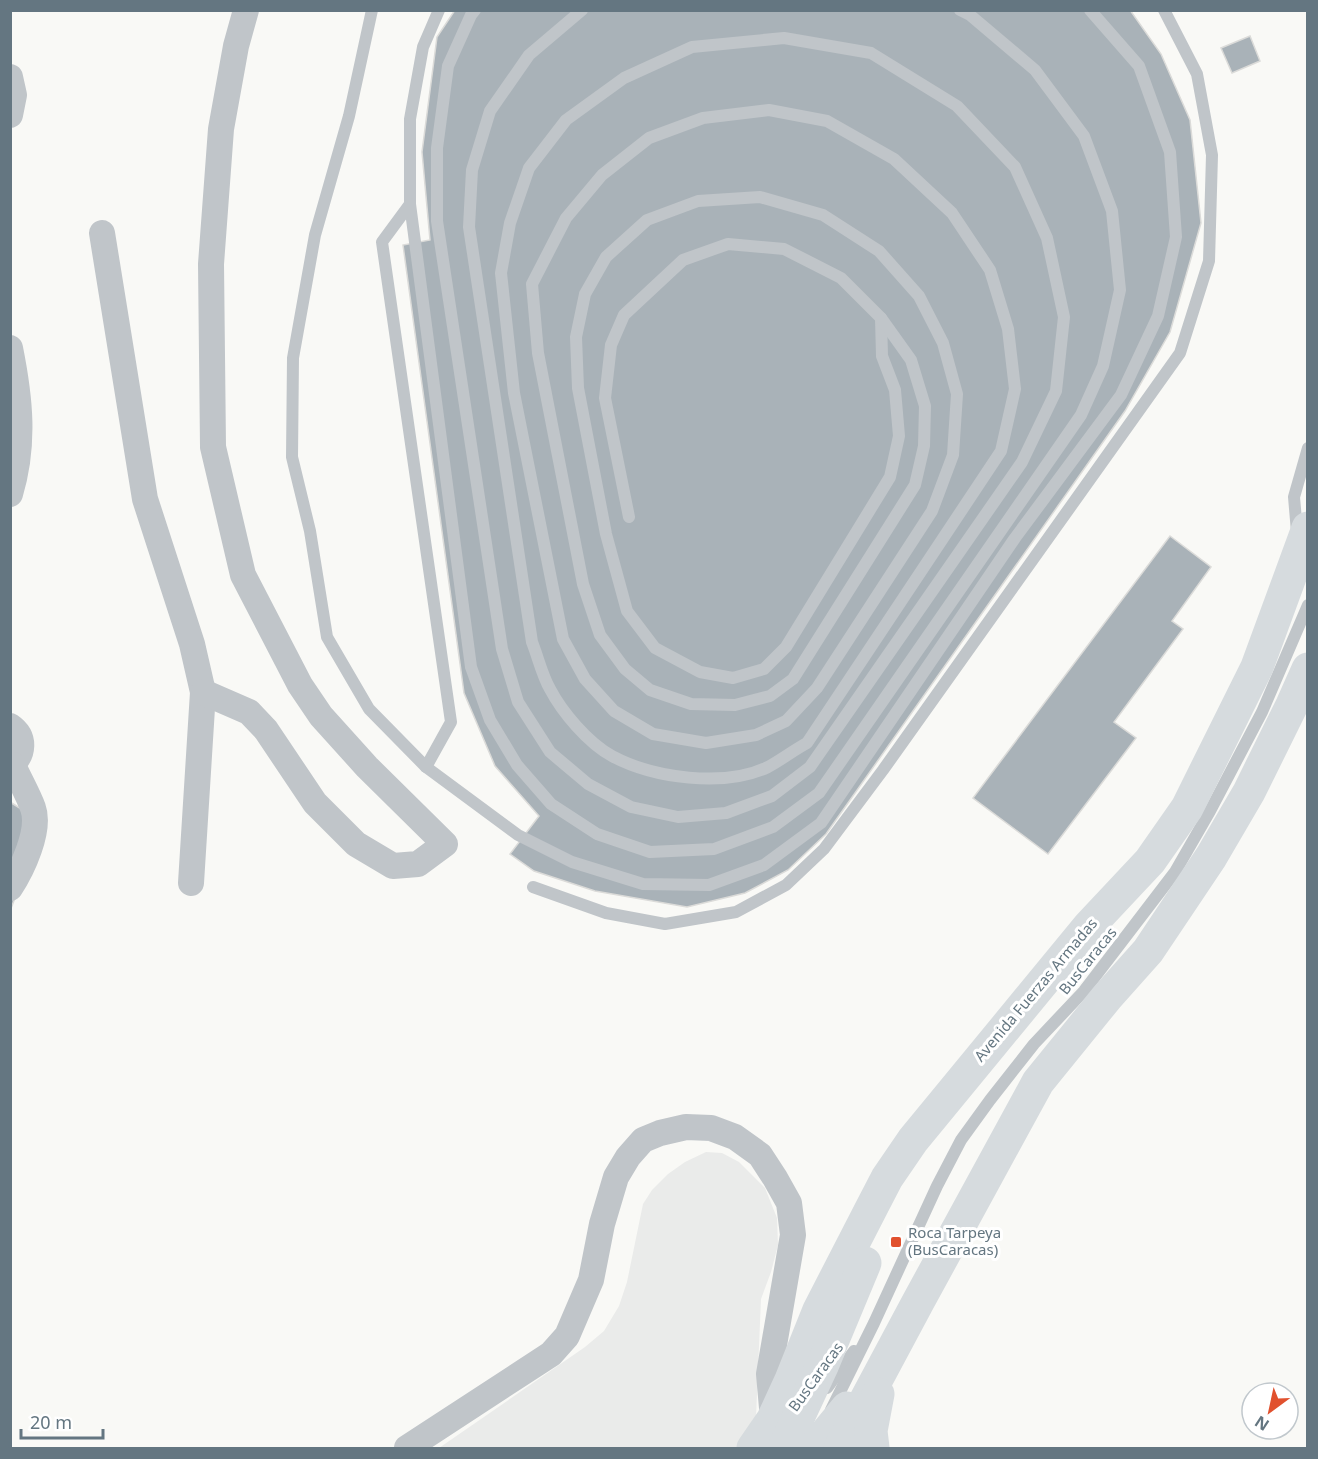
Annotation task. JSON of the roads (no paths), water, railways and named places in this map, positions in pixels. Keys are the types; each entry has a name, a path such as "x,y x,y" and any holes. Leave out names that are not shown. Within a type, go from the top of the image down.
{"main road":[{"name":"Avenida Fuerzas Armadas","path":"753,1449 790,1444 791,1380 819,1310 887,1178 913,1140 1089,926 1150,861 1187,808 1257,667 1303,538"},
{"path":"840,1449 1038,1082 1107,997 1148,951 1211,857 1249,792 1308,669"},
{"path":"790,1444 886,1360"},
{"path":"873,1449 871,1431 874,1410 886,1360"}],"street":[{"path":"203,692 249,712 266,730 315,803 356,844 393,866 418,864 445,844 321,716 300,685 243,575 213,447 211,264 221,129 246,10"},
{"path":"10,77 14,95 10,115"},
{"path":"102,233 145,499 192,644 203,692 191,883"},
{"path":"10,348 17,384 21,437 10,494"},
{"path":"10,726 21,737 22,748 12,766 34,810 33,836 18,875 10,888"},
{"path":"407,1449 551,1354 567,1336 591,1280 602,1224 616,1177 628,1157 643,1140 686,1127 711,1128 735,1137 760,1155 776,1178 789,1203 793,1235 769,1374 790,1444"}],"lane":[{"path":"372,10 349,116 315,235 293,358 292,457 310,531 327,637 369,709 426,767 518,835 572,862 643,884 709,885 764,865 821,823 1016,538 1121,394 1158,316 1176,237 1170,152 1139,66 1090,10"},
{"path":"439,10 423,47 410,119 410,204 471,668 490,720 517,765 551,804 597,834 650,852 714,849 773,827 819,793 1081,415 1104,366 1120,290 1112,211 1083,136 1035,70 970,15 960,10"},
{"path":"475,10 448,66 437,148 437,221 502,649 518,702 550,752 588,784 631,807 678,817 726,813 772,796 810,767 1022,462 1056,391 1064,317 1047,238 1015,167 957,106 871,53 784,38 692,47 624,78 566,120 530,168 510,223 501,273 514,393 563,639 585,679 614,711 653,734 706,743 756,735 786,721 817,688 932,511 953,455 957,394 943,343 919,296 879,251 823,215 760,197 698,201 647,220 606,257 585,294 576,337 578,388 606,534 627,611 655,648 700,672 733,678 764,669 786,647 890,477 899,436 895,390 882,356 881,318"},
{"path":"582,10 529,55 490,111 472,170 469,227 532,642 549,689 577,727 610,755 652,772 690,777 734,777 767,767 807,742 1000,450 1015,389 1008,329 990,270 952,213 894,159 827,121 770,110 703,118 649,138 602,175 566,218 532,284 538,353 583,584 600,636 625,669 650,690 691,704 735,705 770,696 792,679 915,484 924,446 925,406 911,360 881,318 841,278 784,249 728,244 683,260 655,283 624,315 611,345 605,398 629,517"},
{"path":"533,887 606,913 665,924 736,912 786,885 794,878 824,849 883,770 1180,354 1209,261 1212,155 1197,74 1164,10"},
{"path":"410,204 382,242 451,722 426,767"},
{"path":"1303,538 1294,497 1308,448"},
{"name":"BusCaracas","path":"790,1444 874,1323 961,1140 1034,1044 1084,992 1176,872 1262,712 1308,606"},
{"name":"BusCaracas","path":"790,1444 874,1323"}],"place":[{"name":"Roca Tarpeya (BusCaracas)","path":"896,1242"}]}
